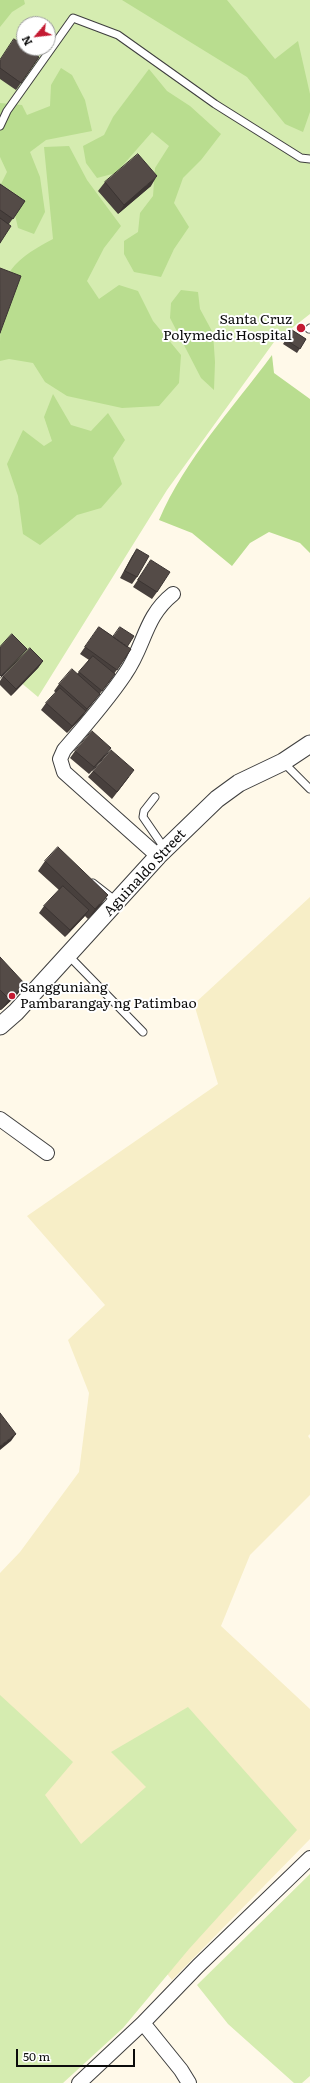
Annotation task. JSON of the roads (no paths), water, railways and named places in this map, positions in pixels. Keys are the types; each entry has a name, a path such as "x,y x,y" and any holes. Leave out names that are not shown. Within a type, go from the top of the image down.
{"street":[{"path":"161,853 64,772 60,759 64,750 126,673 138,650 151,618 163,602 173,594"},
{"name":"Aguinaldo Street","path":"0,1026 16,1012 69,956 161,853 223,795 239,784 283,762 310,744"},
{"path":"0,1119 47,1153"},
{"path":"79,2083 143,2023 198,1966 310,1858"},
{"path":"143,2023 181,2070 189,2083"}],"lane":[{"path":"0,126 7,111 73,18 118,35 216,104 301,158 310,158"},
{"path":"283,762 310,789"},
{"path":"155,797 144,811 143,816 161,853"},
{"path":"85,878 116,902"},
{"path":"69,956 143,1032"}],"place":[{"name":"Santa Cruz Polymedic Hospital","path":"301,328"},
{"name":"Sangguniang Pambarangay ng Patimbao","path":"12,996"}]}
